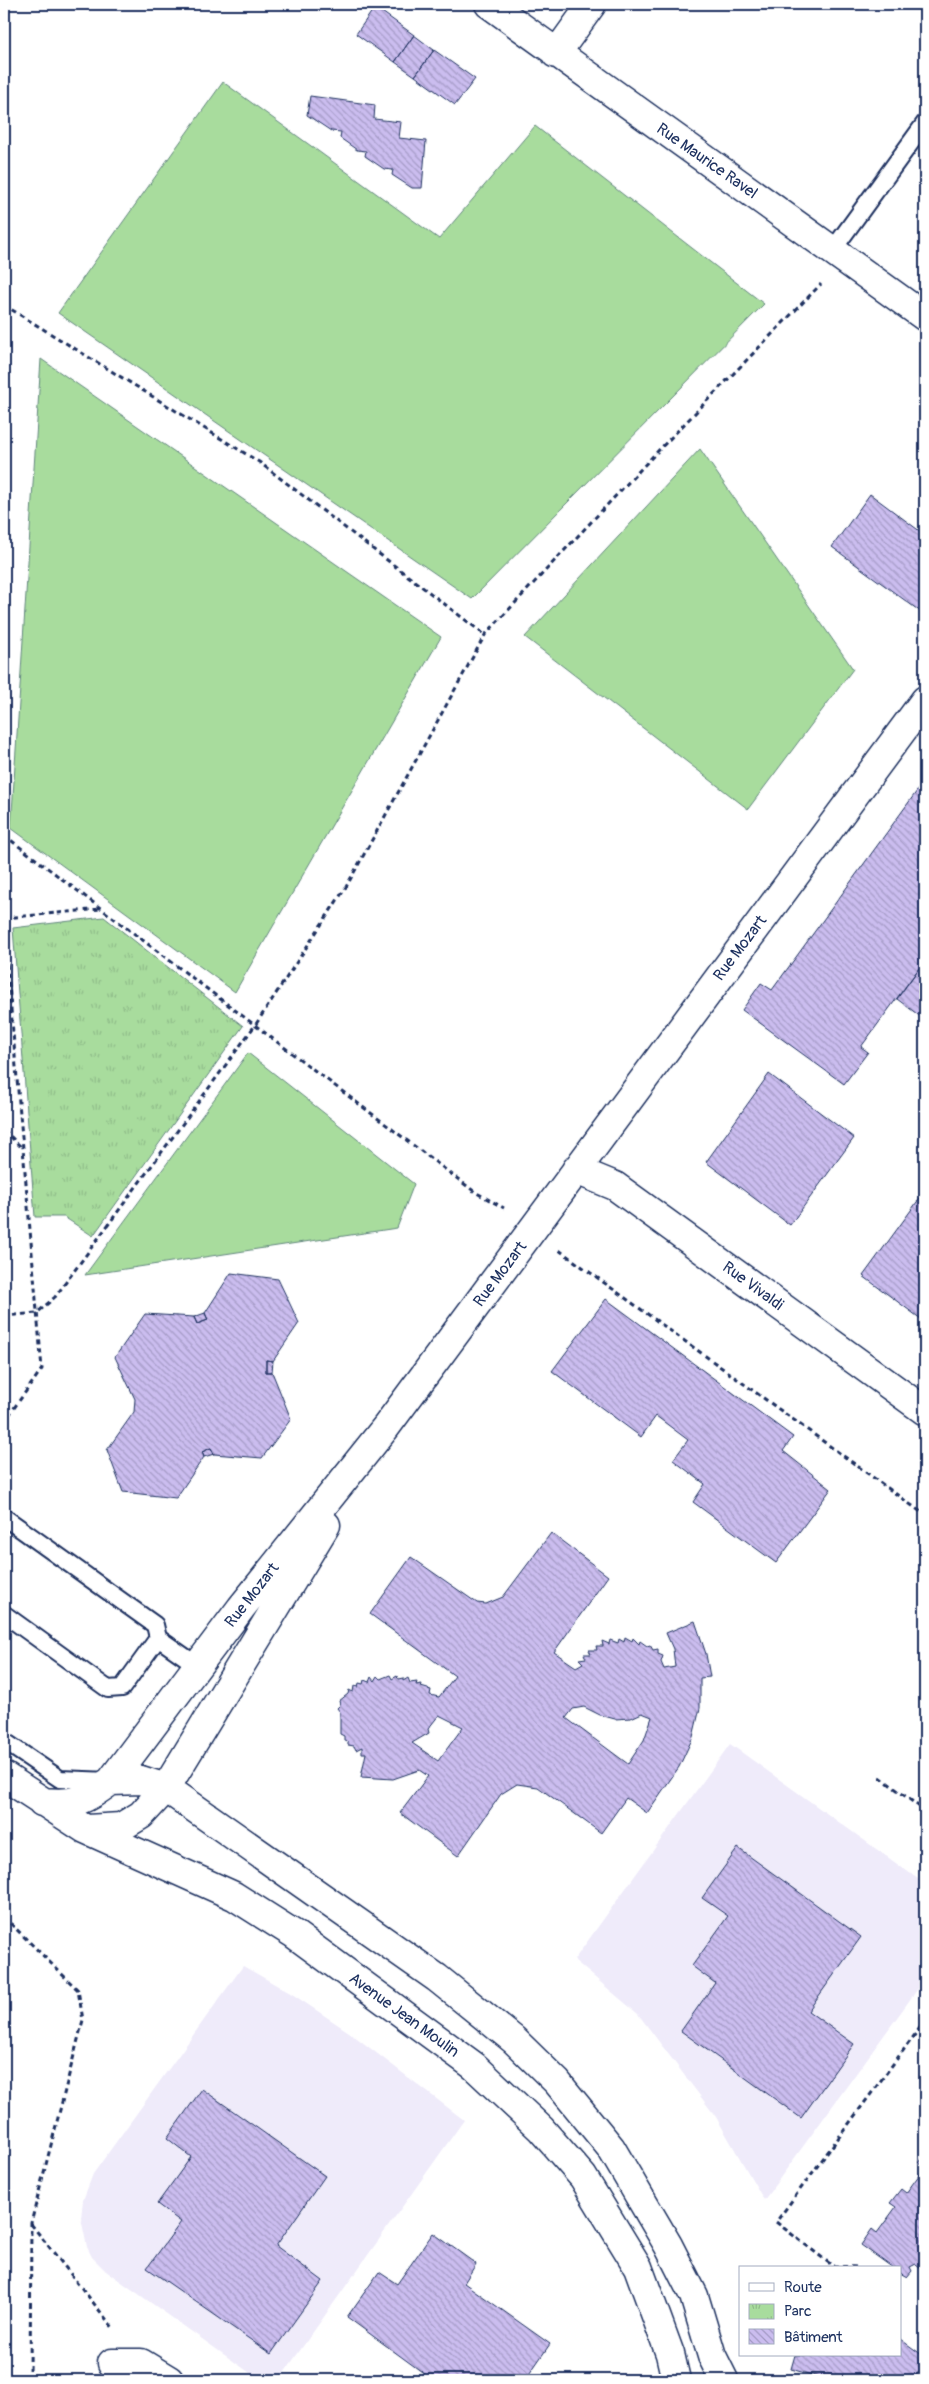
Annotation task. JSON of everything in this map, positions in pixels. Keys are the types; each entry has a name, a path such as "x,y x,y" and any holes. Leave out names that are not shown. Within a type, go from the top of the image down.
{"street":[{"name":"Rue Maurice Ravel","path":"489,4 556,54 925,317"},
{"path":"556,54 592,4"},
{"name":"Rue Mozart","path":"42,1802 66,1804 76,1802 85,1799 111,1781 241,1608 386,1427 925,700"},
{"name":"Rue Vivaldi","path":"576,1170 615,1186 925,1411"},
{"path":"85,1829 121,1827 141,1815 166,1788 386,1427"},
{"name":"Avenue Jean Moulin","path":"4,1776 85,1829 234,1896 294,1934 474,2066 541,2129 583,2177 638,2267 670,2354 676,2380"},
{"path":"111,1781 141,1780 166,1788 437,1978 514,2040 557,2082 610,2148 668,2245 694,2296 718,2372"},
{"path":"112,2363 141,2363 169,2380"}],"lane":[{"path":"832,252 925,123"},
{"path":"4,1517 155,1624 158,1638 198,1666"},
{"path":"4,1614 108,1689 122,1688 158,1638"},
{"path":"4,1741 60,1779 111,1781"}],"path":[{"path":"4,1316 37,1313 55,1298 256,1024 346,887 485,635 654,455 825,280"},
{"path":"4,305 259,462 485,635"},
{"path":"4,835 100,909 256,1024 475,1192 538,1223 556,1248 925,1515"},
{"path":"4,918 100,909"},
{"path":"4,928 42,1369 4,1422"},
{"path":"4,1130 22,1147"},
{"path":"880,1777 925,1811"},
{"path":"4,1916 78,1990 83,2020 31,2223 30,2380"},
{"path":"832,2266 776,2222 925,2021"},
{"path":"31,2223 141,2363"}],"shaded area":[{"path":"730,1744 925,1884 925,1979 764,2200 716,2117 638,2014 574,1960"},
{"path":"243,1966 292,1994 349,2032 464,2120 279,2380 260,2380 106,2271 92,2257 87,2247 81,2218 83,2200 93,2174"}],"green space":[{"path":"223,82 439,239 535,126 764,304 472,599 58,313"},
{"path":"41,359 441,637 235,992 11,828"},
{"path":"700,449 853,669 748,809 525,637"},
{"path":"104,917 243,1026 93,1236 64,1217 35,1217 13,928"},
{"path":"248,1053 414,1184 397,1228 85,1275"}],"building":[{"path":"375,7 414,35 395,62 356,34"},
{"path":"414,35 434,50 415,76 395,62"},
{"path":"434,50 475,79 455,105 415,76"},
{"path":"310,96 375,105 374,119 401,122 399,138 426,141 422,188 412,188 392,175 393,170 384,169 365,156 366,151 357,150 340,138 341,132 331,131 307,115"},
{"path":"870,494 925,535 925,615 832,547"},
{"path":"925,780 925,960 861,1047 868,1052 844,1084 742,1010 761,983 772,990"},
{"path":"925,960 925,1020 897,999"},
{"path":"769,1074 854,1138 790,1225 706,1162"},
{"path":"925,1191 925,1322 863,1276"},
{"path":"231,1273 278,1279 299,1323 273,1361 266,1360 266,1372 272,1372 291,1419 262,1458 214,1454 211,1448 202,1452 204,1457 176,1498 123,1492 107,1450 134,1412 135,1399 115,1357 145,1314 194,1317 197,1324 208,1320 205,1313"},
{"path":"606,1299 793,1437 783,1451 831,1489 776,1563 693,1502 705,1484 673,1460 688,1440 656,1416 641,1437 552,1371"},
{"path":"205,1313 208,1320 197,1324 194,1317"},
{"path":"266,1360 273,1361 272,1372 266,1372"},
{"path":"211,1448 214,1454 204,1457 202,1452"},
{"path":"551,1533 608,1576 554,1652 576,1667 583,1663 579,1659 586,1658 584,1654 591,1654 589,1650 597,1650 596,1646 603,1646 602,1641 609,1644 610,1640 618,1643 619,1639 624,1642 625,1637 632,1641 633,1638 639,1644 640,1641 647,1646 650,1645 653,1650 658,1649 658,1654 663,1656 661,1662 664,1669 675,1667 673,1649 666,1633 695,1621 706,1654 710,1677 700,1678 700,1708 693,1737 679,1767 647,1813 626,1798 601,1833 538,1787 517,1784 501,1794 458,1856 400,1813 428,1776 419,1770 393,1779 361,1777 366,1753 362,1753 362,1747 356,1750 354,1746 348,1745 348,1742 344,1741 344,1736 340,1734 340,1712 337,1708 340,1705 339,1701 348,1694 349,1690 353,1692 354,1686 358,1687 359,1683 363,1684 364,1680 369,1682 371,1677 374,1681 377,1676 380,1679 390,1675 392,1679 397,1676 398,1679 403,1678 403,1681 408,1678 410,1683 417,1682 416,1685 422,1684 421,1687 431,1690 430,1695 439,1697 455,1676 370,1614 411,1557 477,1603 486,1604 503,1597","holes":["584,1707 600,1715 615,1719 631,1718 642,1713 652,1717 644,1740 628,1764 566,1718 573,1709","439,1715 463,1727 438,1761 412,1743 429,1733 428,1729"]},
{"path":"738,1848 861,1937 808,2011 854,2044 801,2118 681,2031 715,1983 692,1966 728,1916 702,1898"},
{"path":"202,2089 325,2176 276,2246 323,2281 271,2354 147,2268 181,2222 157,2204 191,2157 167,2138"},
{"path":"925,2155 925,2167 919,2163"},
{"path":"925,2167 925,2271 916,2264 910,2267 912,2271 907,2277 902,2274 902,2266 890,2266 861,2245 872,2229 877,2233 896,2207 890,2203 901,2189 906,2193"},
{"path":"433,2233 476,2264 464,2283 550,2344 525,2380 509,2380 504,2377 501,2380 433,2380 347,2317 379,2272 397,2284"},
{"path":"902,2340 925,2357 925,2363 913,2380 829,2380 791,2369 795,2356 902,2356"}]}
